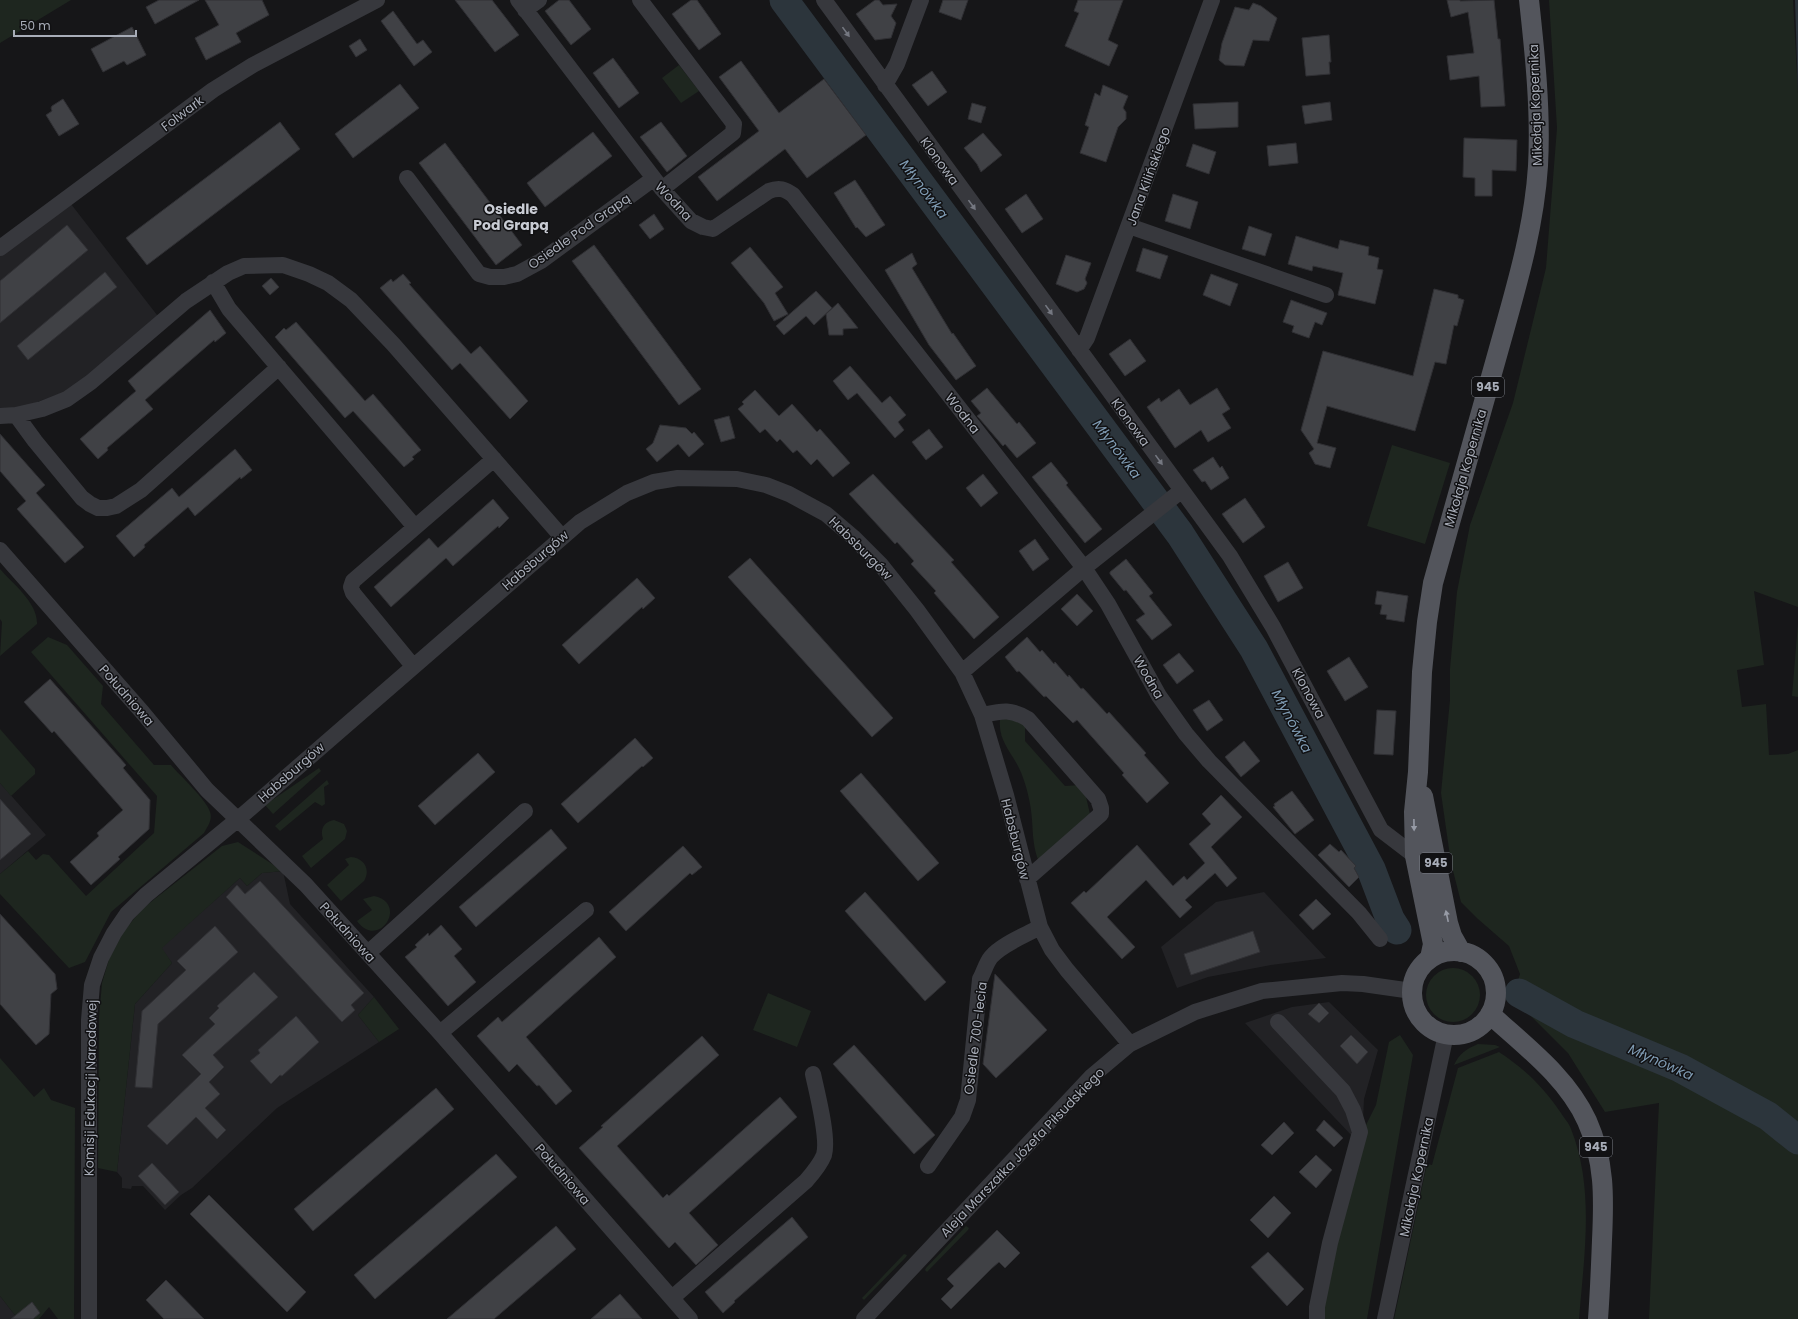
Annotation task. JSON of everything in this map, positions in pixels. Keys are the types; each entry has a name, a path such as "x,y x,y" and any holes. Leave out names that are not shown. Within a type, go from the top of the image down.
{"main road":[{"name":"Mikołaja Kopernika","path":"1430,958 1433,944 1431,927 1415,856 1414,812 1418,772 1422,672 1427,622 1433,583 1516,288 1532,216 1538,166 1538,125 1536,61 1529,0"},
{"name":"Mikołaja Kopernika","path":"1418,772 1448,923 1452,936 1461,952"},
{"path":"1450,951 1461,952 1474,956 1484,964 1492,976 1495,989 1494,1002 1490,1014 1481,1024 1471,1031 1459,1034 1446,1034 1430,1027 1418,1014 1413,1003 1412,991 1415,978 1421,967 1430,958 1440,953 1450,951"},
{"name":"945","path":"1490,1014 1540,1059 1569,1092 1587,1121 1598,1151 1604,1190 1598,1319"}],"street":[{"name":"Folwark","path":"0,248 213,90 253,65 377,0"},
{"path":"522,5 539,0"},
{"name":"Osiedle Pod Grapą","path":"407,178 479,274 490,277 504,277 517,274 541,261 733,133 734,124 640,0"},
{"name":"Klonowa","path":"824,0 1181,491 1230,556 1273,627 1381,830 1415,856"},
{"path":"885,85 897,64 921,0"},
{"name":"Jana Kilińskiego","path":"1079,350 1087,338 1212,0"},
{"name":"Wodna","path":"522,5 657,184 691,221 703,227 713,229 769,191 777,188 786,190 793,195 1084,568 1108,604 1159,696 1186,734 1209,761 1359,913 1380,939"},
{"path":"1129,226 1326,295"},
{"path":"0,416 16,415 42,409 67,399 91,382 186,300 213,282 244,266 283,265 309,274 328,283 351,300 562,537"},
{"path":"213,282 229,309 415,527"},
{"path":"16,415 35,441 82,498 98,508 107,508 125,502 141,490 279,367"},
{"path":"413,666 353,593 351,587 354,581 494,459"},
{"name":"Habsburgów","path":"236,820 562,537 580,522 607,504 635,489 654,482 678,478 712,477 737,479 766,485 789,494 826,514 853,536 881,565 917,610 962,672 982,715 1006,795 1040,927 1052,950 1067,970 1130,1044"},
{"path":"962,672 1084,568 1181,491"},
{"name":"Południowa","path":"0,550 143,713 204,786 236,820 268,847 306,885 440,1032 690,1319"},
{"path":"982,715 1004,711 1017,713 1028,719 1098,800 1101,808 1100,814 1027,879"},
{"path":"368,953 525,811"},
{"name":"Komisji Edukacji Narodowej","path":"89,1319 89,1020 92,985 101,958 114,933 127,914 146,894 236,820"},
{"path":"440,1032 586,910"},
{"name":"Osiedle 700-lecia","path":"928,1166 962,1117 968,1100 980,979 987,964 991,957 1000,950 1040,927"},
{"name":"Aleja Marszałka Józefa Piłsudskiego","path":"864,1319 1092,1076 1130,1044 1195,1012 1262,991 1342,983 1363,984 1412,991"},
{"path":"1278,1022 1343,1091 1353,1110 1360,1132 1330,1243 1317,1307 1317,1319"},
{"name":"Mikołaja Kopernika","path":"1385,1319 1446,1034"},
{"path":"672,1298 806,1181 819,1166 824,1154 825,1139 813,1074"}],"shaded area":[{"path":"0,0 71,0 0,43"},
{"path":"1549,0 1793,0 1798,93 1798,607 1754,591 1764,665 1737,670 1742,707 1766,704 1769,755 1788,754 1798,750 1798,1319 1649,1319 1659,1103 1605,1112 1568,1053 1513,998 1520,974 1509,946 1461,902 1451,863 1441,793 1450,700 1450,669 1457,592 1470,525 1513,403 1546,268 1557,128"},
{"path":"1795,0 1798,0 1798,93"},
{"path":"679,65 699,91 681,103 662,78"},
{"path":"71,204 164,324 91,382 0,416 0,250"},
{"path":"1392,445 1450,463 1425,544 1367,526"},
{"path":"0,569 18,587 29,601 36,616 37,624 0,656 2,622 0,619"},
{"path":"1798,623 1798,697 1792,696"},
{"path":"48,637 67,645 103,686 101,704 154,765 171,765 204,801 211,815 204,833 111,912 85,962 69,968 0,894 0,874 28,851 36,860 43,854 49,855 86,896 154,833 157,796 31,652"},
{"path":"1008,717 1025,723 1025,741 1065,786 1081,785 1086,797 1090,814 1039,862 1034,846 1031,807 1026,787 1022,774 1001,734 1000,720"},
{"path":"0,729 35,769 35,774 11,796 0,783"},
{"path":"319,768 321,771 273,814 265,805"},
{"path":"327,780 329,784 324,787 325,804 322,806 315,802 280,831 275,826"},
{"path":"0,783 46,835 0,874"},
{"path":"334,820 344,824 347,831 345,839 311,868 302,856 323,839 323,827 330,821"},
{"path":"238,842 283,871 262,873 247,886 240,878 162,948 172,963 135,1004 117,1172 98,1168 99,1017 102,983 109,959 124,931 142,909 222,846"},
{"path":"351,857 360,859 363,862 367,872 366,877 364,881 341,901 327,885 349,865 345,859"},
{"path":"283,871 290,904 374,997 358,1015 379,1042 277,1108 192,1188 181,1195 165,1210 143,1186 132,1186 131,1189 122,1188 122,1178 117,1172 135,1004 172,963 161,948 240,878 247,886 262,873"},
{"path":"1264,892 1326,958 1271,965 1208,977 1177,988 1161,947 1216,902"},
{"path":"374,896 384,900 389,907 390,915 387,922 381,928 374,931 365,929 357,921 372,910 363,899"},
{"path":"1453,968 1463,970 1472,976 1478,985 1480,995 1478,1005 1472,1014 1463,1020 1453,1022 1443,1020 1434,1014 1428,1005 1426,995 1428,985 1434,976 1443,970"},
{"path":"768,993 811,1011 797,1047 753,1030"},
{"path":"374,997 399,1029 379,1042 358,1015"},
{"path":"1329,1002 1378,1050 1364,1099 1363,1120 1353,1137 1245,1023 1292,1007"},
{"path":"1400,1035 1413,1055 1367,1319 1322,1319 1322,1306 1365,1127 1376,1105 1389,1042"},
{"path":"1478,1044 1495,1045 1500,1047 1454,1065 1463,1052"},
{"path":"1499,1052 1526,1072 1548,1095 1569,1125 1578,1152 1583,1175 1586,1223 1579,1319 1394,1319 1427,1164 1432,1165 1458,1068"},
{"path":"0,1058 34,1097 44,1088 51,1100 75,1108 74,1319 58,1319 49,1307 39,1319 18,1319 0,1296"},
{"path":"966,1226 969,1228 968,1230 927,1272 925,1270 926,1268"},
{"path":"904,1254 907,1255 906,1257 864,1300 862,1298"},
{"path":"0,1296 18,1319 0,1319"}],"building":[{"path":"159,0 199,0 155,24 146,7"},
{"path":"205,0 262,0 269,15 236,33 241,42 206,60 195,38 219,25"},
{"path":"455,0 492,0 519,35 495,52"},
{"path":"559,0 569,0 591,29 571,45 545,11"},
{"path":"691,0 697,0 721,34 699,50 672,14"},
{"path":"875,0 879,0 883,5 897,4 891,16 896,23 891,38 875,40 856,14"},
{"path":"943,0 968,0 961,20 939,12"},
{"path":"1078,0 1123,0 1108,40 1118,45 1109,66 1065,46 1079,13 1074,11"},
{"path":"1447,0 1494,0 1498,39 1500,39 1505,106 1481,107 1479,76 1450,80 1447,56 1474,53 1468,12 1451,17"},
{"path":"1253,3 1261,6 1277,18 1269,41 1253,40 1244,66 1225,65 1219,60 1222,43 1235,7 1249,10"},
{"path":"393,11 417,44 423,40 432,52 414,66 381,21"},
{"path":"132,27 146,55 127,65 124,61 103,72 91,49"},
{"path":"1329,35 1331,62 1329,62 1330,74 1306,76 1302,38"},
{"path":"360,39 367,50 356,57 349,46"},
{"path":"613,58 639,93 619,108 593,73"},
{"path":"741,61 779,113 824,79 866,135 807,178 785,149 717,201 698,177 759,131 719,77"},
{"path":"932,71 947,92 928,106 912,85"},
{"path":"400,84 419,108 353,158 335,134"},
{"path":"1103,85 1128,96 1123,108 1126,112 1126,119 1118,127 1106,162 1080,153 1089,127 1085,125 1095,93 1100,96"},
{"path":"63,99 79,124 59,136 46,115 52,111 52,106"},
{"path":"1238,102 1238,127 1195,129 1193,104"},
{"path":"1330,102 1332,120 1305,124 1302,106"},
{"path":"972,103 986,107 981,123 968,119"},
{"path":"280,122 300,149 147,265 126,238"},
{"path":"661,122 687,156 667,172 640,137"},
{"path":"593,132 612,156 545,207 527,183"},
{"path":"983,133 1002,155 981,172 977,164 964,148"},
{"path":"1464,138 1517,140 1516,171 1492,170 1492,196 1475,196 1475,178 1463,177"},
{"path":"445,143 522,245 496,265 419,163"},
{"path":"1296,143 1298,163 1269,166 1267,146"},
{"path":"1193,144 1216,152 1209,174 1186,166"},
{"path":"855,180 885,225 866,237 857,227 856,228 834,193"},
{"path":"1026,194 1043,219 1022,233 1005,209"},
{"path":"1173,194 1198,202 1190,229 1165,221"},
{"path":"654,214 664,229 650,239 639,225"},
{"path":"67,225 88,250 0,323 0,281"},
{"path":"1249,226 1272,234 1265,256 1242,249"},
{"path":"1296,236 1338,249 1340,240 1369,247 1368,255 1379,258 1377,269 1383,270 1375,304 1338,295 1343,273 1313,266 1312,271 1288,264"},
{"path":"594,245 701,389 679,405 572,261"},
{"path":"750,247 783,287 775,293 788,314 774,321 764,303 731,263"},
{"path":"1143,248 1168,256 1160,279 1136,271"},
{"path":"912,253 917,264 912,268 952,334 953,333 976,366 956,380 929,345 885,270"},
{"path":"1066,255 1091,263 1085,279 1087,283 1084,289 1077,292 1056,284"},
{"path":"105,272 117,287 28,360 17,346"},
{"path":"403,274 411,283 409,284 471,354 480,346 528,401 510,419 460,363 452,370 380,288 391,279 393,282"},
{"path":"1211,274 1238,284 1230,306 1203,295"},
{"path":"271,278 279,287 270,295 262,286"},
{"path":"1434,289 1458,295 1458,298 1464,300 1457,326 1454,325 1446,364 1435,362 1415,431 1327,406 1317,443 1336,448 1330,468 1315,464 1309,453 1314,449 1301,430 1323,351 1413,376"},
{"path":"816,291 832,308 814,325 806,316 784,335 776,326"},
{"path":"1291,300 1327,313 1322,325 1315,322 1309,338 1292,332 1294,326 1283,322"},
{"path":"838,303 858,328 843,329 843,335 829,335 826,314"},
{"path":"210,310 226,333 215,342 214,340 145,400 153,409 107,448 108,450 98,459 80,439 136,391 128,381"},
{"path":"296,322 365,401 373,394 421,450 412,457 414,459 404,467 353,411 345,418 275,337 284,328 286,330"},
{"path":"1130,339 1146,361 1125,376 1109,354"},
{"path":"850,366 882,403 890,396 906,415 898,422 904,430 895,438 857,393 848,400 833,381"},
{"path":"987,388 1017,424 1019,422 1036,443 1017,458 1005,444 1003,446 977,416 981,413 971,401"},
{"path":"1217,388 1230,409 1222,414 1231,428 1208,442 1201,430 1175,448 1147,407 1159,398 1161,402 1179,389 1190,405"},
{"path":"755,390 779,416 792,404 817,432 820,429 850,463 833,477 817,459 811,465 797,450 793,453 780,439 777,442 765,429 760,433 738,409 744,404 742,402"},
{"path":"729,416 735,438 721,442 714,420"},
{"path":"660,425 686,428 692,434 694,432 704,444 689,457 678,444 657,462 646,449 653,443"},
{"path":"929,429 943,447 926,460 912,442"},
{"path":"0,434 45,485 36,493 84,547 65,563 17,509 26,501 0,471"},
{"path":"235,449 252,470 241,479 240,477 195,516 188,507 144,545 145,547 134,557 116,536 172,488 179,497"},
{"path":"1213,457 1220,468 1222,466 1229,478 1211,490 1205,481 1202,482 1193,470"},
{"path":"1051,462 1068,483 1066,485 1102,529 1085,543 1032,477"},
{"path":"873,474 954,560 951,562 999,617 974,639 934,593 936,591 911,564 914,561 897,542 895,544 849,494"},
{"path":"983,474 998,493 981,507 966,488"},
{"path":"1245,498 1265,527 1243,543 1222,514"},
{"path":"493,499 509,518 453,566 446,558 391,607 374,587 429,538 438,548"},
{"path":"1035,539 1049,559 1033,571 1019,551"},
{"path":"750,558 893,718 872,737 728,577"},
{"path":"1126,559 1153,593 1149,596 1172,625 1152,640 1136,620 1145,614 1126,590 1124,591 1110,574 1110,572"},
{"path":"1288,562 1303,588 1278,602 1264,576"},
{"path":"637,578 655,598 643,609 642,607 579,664 562,645"},
{"path":"1377,591 1408,596 1404,622 1386,619 1387,615 1380,614 1382,605 1375,604"},
{"path":"1077,594 1093,611 1077,626 1061,609"},
{"path":"1027,637 1040,652 1042,650 1068,677 1069,675 1081,689 1083,688 1107,714 1109,712 1146,753 1144,755 1169,783 1147,803 1122,775 1124,773 1077,720 1073,723 1046,696 1044,697 1019,671 1017,672 1005,657"},
{"path":"1179,653 1194,671 1177,684 1163,665"},
{"path":"1349,657 1368,687 1345,701 1327,671"},
{"path":"50,679 126,765 123,768 150,800 149,829 118,857 120,859 91,885 70,862 99,836 97,833 123,810 54,731 52,733 24,702"},
{"path":"1209,700 1223,720 1207,731 1193,710"},
{"path":"1377,710 1396,711 1393,755 1374,754"},
{"path":"635,738 653,758 578,823 561,804"},
{"path":"1244,741 1260,761 1241,777 1225,757"},
{"path":"478,753 495,772 435,825 418,806"},
{"path":"861,773 939,863 918,881 840,791"},
{"path":"1292,791 1314,820 1295,834 1273,807 1275,806 1274,804"},
{"path":"1221,795 1242,817 1211,847 1237,878 1227,887 1215,873 1185,900 1192,907 1180,918 1146,880 1107,917 1135,947 1122,959 1071,903 1084,891 1086,893 1137,845 1173,886 1184,876 1187,880 1205,863 1189,844 1211,824 1202,814"},
{"path":"0,799 31,834 0,860"},
{"path":"551,829 567,848 476,927 459,907"},
{"path":"1330,844 1339,852 1341,850 1356,866 1354,868 1359,877 1349,887 1318,855"},
{"path":"683,846 702,867 692,875 690,873 626,931 609,912"},
{"path":"260,881 364,993 351,1005 355,1010 342,1022 226,897 237,885 245,894"},
{"path":"865,892 946,982 925,1001 845,911"},
{"path":"1316,899 1331,914 1313,930 1299,915"},
{"path":"0,914 55,974 57,989 51,994 49,1034 36,1045 0,1004"},
{"path":"441,925 462,949 454,956 476,982 448,1006 405,957 417,947 415,945 428,933 429,936"},
{"path":"215,926 238,952 158,1024 152,1088 135,1087 142,1011 186,970 177,961"},
{"path":"1253,931 1260,952 1191,975 1184,954"},
{"path":"599,937 616,957 526,1037 572,1091 556,1105 539,1085 537,1086 517,1064 509,1072 477,1036 498,1017 502,1022"},
{"path":"254,972 278,997 213,1055 224,1067 209,1082 220,1094 205,1108 226,1130 217,1139 196,1117 167,1145 147,1126 201,1074 182,1055 215,1024 209,1018 219,1008 217,1006"},
{"path":"995,974 1047,1030 996,1078 983,1064"},
{"path":"1319,1003 1329,1013 1319,1023 1308,1014"},
{"path":"296,1016 319,1042 282,1076 280,1075 271,1084 250,1061 260,1053 258,1050"},
{"path":"1351,1035 1368,1052 1357,1064 1340,1046"},
{"path":"702,1036 719,1055 617,1146 663,1198 667,1194 669,1196 780,1097 797,1117 689,1213 718,1245 696,1265 675,1242 669,1248 579,1148 603,1127 601,1126"},
{"path":"854,1045 935,1135 914,1154 833,1064"},
{"path":"436,1088 454,1109 313,1231 294,1209"},
{"path":"1324,1120 1343,1138 1334,1147 1316,1130"},
{"path":"1284,1122 1294,1133 1272,1155 1261,1145"},
{"path":"496,1154 517,1177 375,1299 354,1275"},
{"path":"1316,1155 1332,1170 1316,1188 1299,1172"},
{"path":"152,1163 179,1192 165,1205 138,1176"},
{"path":"209,1195 306,1292 287,1312 190,1214"},
{"path":"1274,1196 1291,1213 1268,1238 1250,1220"},
{"path":"792,1217 808,1237 734,1301 735,1302 723,1313 705,1292"},
{"path":"556,1226 576,1249 494,1319 447,1319"},
{"path":"997,1230 1020,1253 1005,1268 999,1262 951,1309 941,1299 954,1286 947,1279"},
{"path":"1268,1252 1304,1289 1287,1306 1251,1267"},
{"path":"166,1280 204,1319 164,1319 146,1300"},
{"path":"620,1294 642,1319 591,1319 607,1305"},
{"path":"32,1302 40,1313 33,1319 11,1319"}],"waterway":[{"name":"Młynówka","path":"784,0 1180,534 1254,649 1371,869 1390,919 1397,930"},
{"name":"Młynówka","path":"1519,993 1575,1024 1680,1068 1768,1116 1798,1140"}],"district":[{"name":"Osiedle Pod Grapą","path":"511,218"}]}
